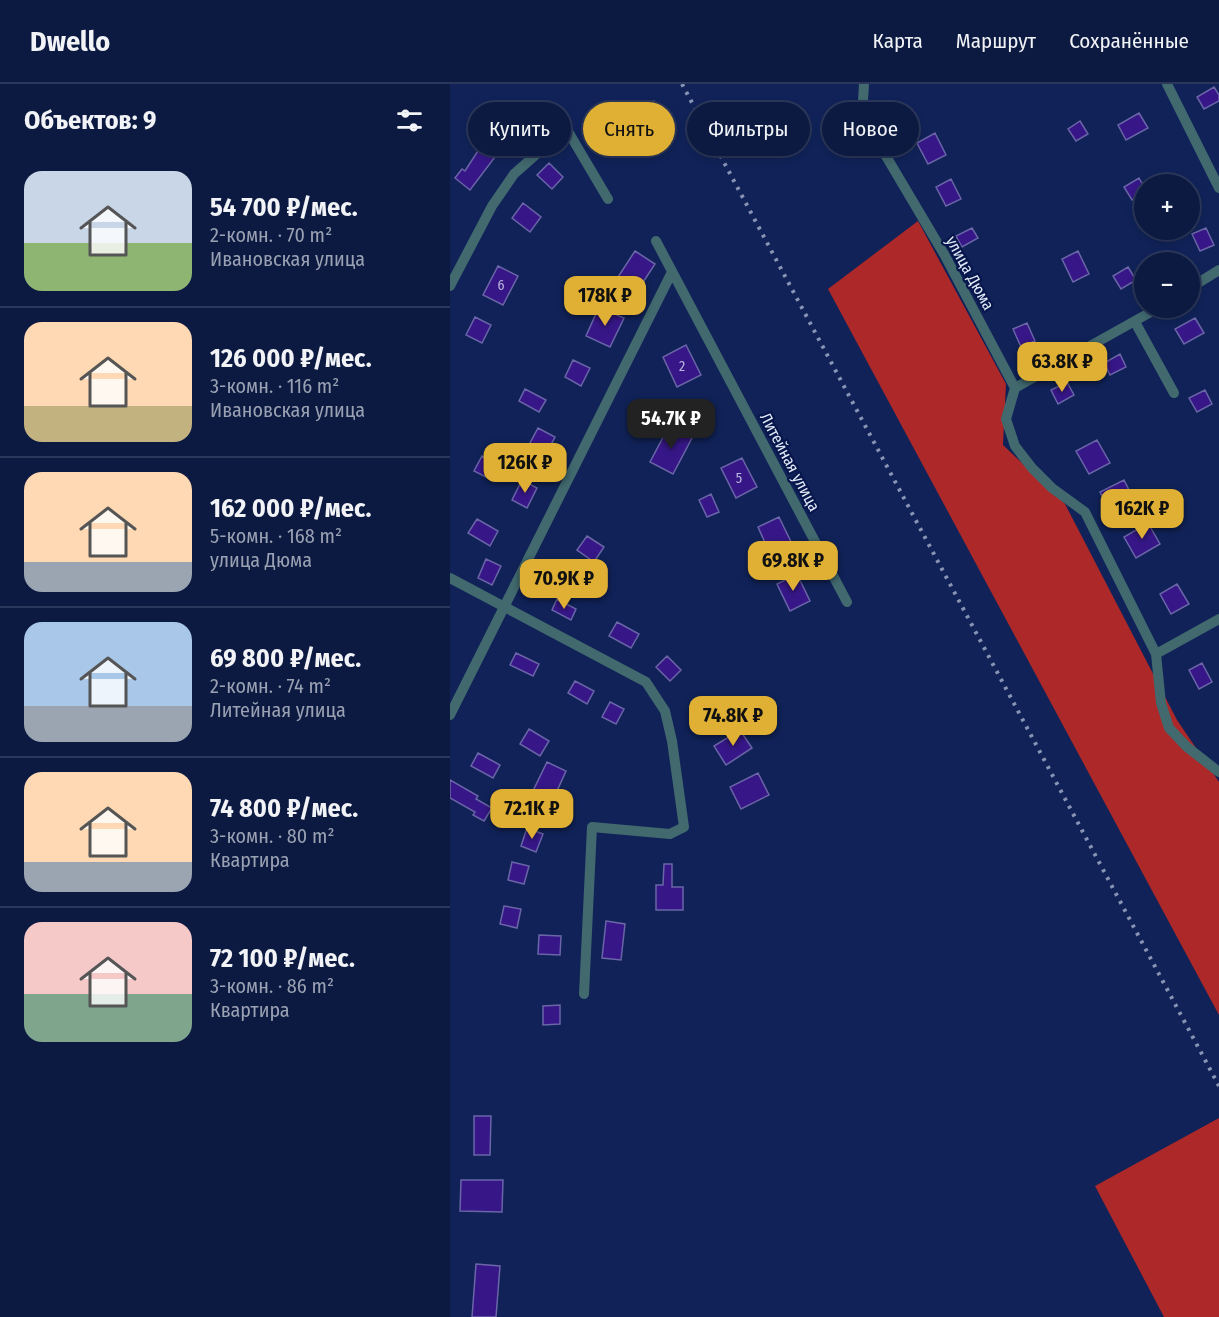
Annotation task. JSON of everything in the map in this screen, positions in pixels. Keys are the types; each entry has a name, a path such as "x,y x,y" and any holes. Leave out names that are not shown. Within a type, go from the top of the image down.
{"street":[{"name":"улица Дюма","path":"864,84 863,101 867,124 944,254 1015,388"},
{"path":"1167,84 1219,188"},
{"path":"450,286 492,206 514,174 566,128 608,200"},
{"name":"Литейная улица","path":"656,241 847,602"},
{"path":"1200,282 1219,270"},
{"path":"450,715 672,272"},
{"path":"1142,318 1015,388 1006,419 1015,446 1032,468 1052,488 1085,512 1156,654 1161,704 1169,728 1187,747 1219,772"},
{"path":"1135,322 1174,393"},
{"path":"450,578 646,682 665,711 672,741 684,826 670,834 592,827 584,994"},
{"path":"1156,654 1219,619"}],"shaded area":[{"path":"918,221 1006,384 1003,445 1065,504 1177,720 1219,782 1219,1015 828,289"},
{"path":"1219,1118 1219,1317 1164,1317 1095,1186"}],"building":[{"path":"1214,87 1219,95 1219,101 1204,109 1197,97"},
{"path":"1139,113 1148,128 1126,140 1118,125"},
{"path":"1080,121 1088,134 1076,141 1068,129"},
{"path":"935,133 946,155 928,164 919,147 919,142"},
{"path":"475,156 496,156 470,190 455,178 462,169 465,171"},
{"path":"549,163 563,177 552,189 537,175"},
{"path":"951,179 961,199 946,206 936,187"},
{"path":"1134,181 1134,199 1132,200 1124,187"},
{"path":"523,203 541,217 530,232 512,218"},
{"path":"972,228 978,238 962,247 956,236"},
{"path":"1206,228 1214,245 1200,251 1195,240 1200,240 1200,231"},
{"path":"635,251 655,264 638,290 618,277"},
{"path":"1078,251 1089,274 1073,282 1062,259"},
{"path":"498,266 518,276 503,305 483,295"},
{"path":"1128,267 1134,281 1121,289 1113,276"},
{"path":"599,307 624,318 610,347 586,336"},
{"path":"475,317 491,325 482,343 466,335"},
{"path":"1195,318 1204,333 1184,344 1175,329"},
{"path":"1027,323 1035,341 1021,347 1013,329"},
{"path":"686,345 701,375 677,387 663,357"},
{"path":"1120,354 1126,367 1110,375 1104,363"},
{"path":"573,360 590,368 581,386 565,377"},
{"path":"1067,382 1074,395 1058,404 1051,390"},
{"path":"525,389 546,400 539,412 519,401"},
{"path":"1205,390 1212,404 1197,412 1189,398"},
{"path":"669,426 692,438 673,474 650,462"},
{"path":"538,428 555,437 547,452 530,443"},
{"path":"1097,440 1110,463 1089,474 1076,451"},
{"path":"482,456 494,462 486,477 474,471"},
{"path":"742,458 757,487 736,498 721,468"},
{"path":"522,480 537,488 527,508 512,500"},
{"path":"1124,480 1136,504 1112,515 1100,492"},
{"path":"711,494 719,512 707,517 699,500"},
{"path":"779,517 793,546 771,556 758,527"},
{"path":"477,519 498,531 490,546 468,533"},
{"path":"1148,523 1160,544 1136,558 1124,537"},
{"path":"587,536 604,547 594,562 577,550"},
{"path":"486,559 501,566 492,585 478,578"},
{"path":"797,574 810,601 790,611 777,584"},
{"path":"1177,584 1189,604 1171,614 1160,594"},
{"path":"557,599 576,609 571,620 552,610"},
{"path":"617,622 639,634 631,648 609,636"},
{"path":"516,653 539,664 533,676 510,665"},
{"path":"667,656 681,670 670,681 656,667"},
{"path":"1202,663 1212,682 1199,689 1189,670"},
{"path":"575,681 594,691 587,704 568,693"},
{"path":"610,702 624,709 616,724 602,717"},
{"path":"529,729 549,741 540,756 520,744"},
{"path":"740,730 752,748 726,765 714,746"},
{"path":"478,753 500,765 493,778 471,766"},
{"path":"547,762 566,771 551,804 531,795"},
{"path":"758,773 769,795 741,809 730,787"},
{"path":"450,780 478,796 476,799 492,808 484,821 473,815 475,812 450,798"},
{"path":"527,828 543,834 536,852 521,846"},
{"path":"512,862 529,866 524,884 508,880"},
{"path":"664,864 672,864 672,887 683,887 683,910 656,910 656,885 663,885"},
{"path":"504,906 521,909 517,928 500,924"},
{"path":"606,921 625,924 621,960 602,958"},
{"path":"539,935 561,936 560,955 538,954"},
{"path":"560,1005 560,1024 543,1025 543,1006"},
{"path":"474,1116 491,1116 490,1155 474,1155"},
{"path":"461,1180 503,1180 502,1212 460,1211"},
{"path":"476,1264 500,1266 496,1317 472,1317"}],"railway":[{"path":"682,84 1219,1086"}]}
